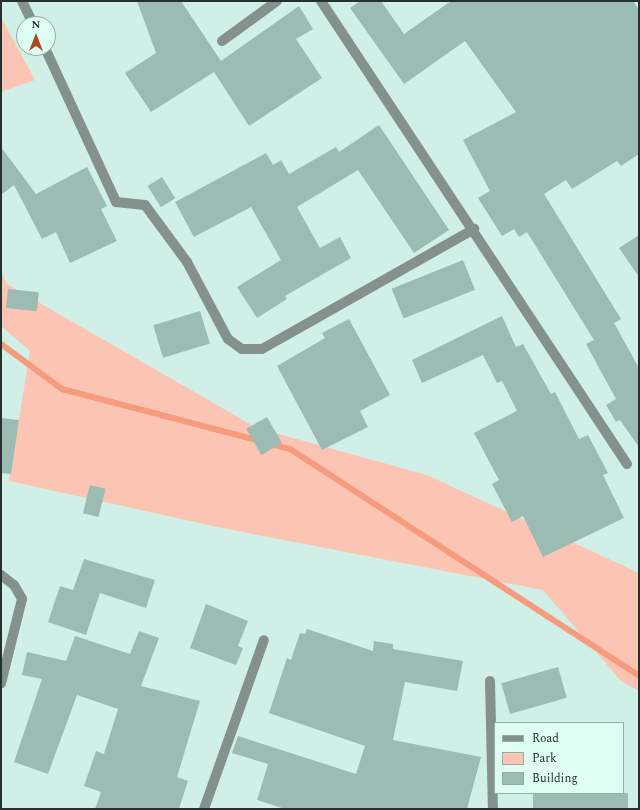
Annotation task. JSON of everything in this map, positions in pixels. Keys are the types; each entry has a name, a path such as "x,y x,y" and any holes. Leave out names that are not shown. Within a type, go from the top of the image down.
{"street":[{"path":"22,1 29,16"},
{"path":"222,41 277,1"},
{"path":"321,1 474,229 627,464"},
{"path":"49,56 116,202 145,205 187,262 228,339 242,350 262,349 474,229"},
{"path":"1,575 22,599 1,683"},
{"path":"204,809 264,640"},
{"path":"490,681 493,809"}],"green space":[{"path":"1,17 16,45 16,56 22,56 35,80 1,92"},
{"path":"1,270 7,284 257,428 427,475 639,573 639,691 621,681 543,590 222,528 9,481 30,351 1,326"}],"building":[{"path":"137,1 181,1 221,61 299,6 313,29 296,39 322,78 249,126 214,72 151,112 125,73 156,53"},
{"path":"360,1 381,1 404,34 451,1 633,1 639,10 639,154 621,166 617,161 572,189 566,180 544,194 621,319 614,323 639,368 639,447 620,420 616,422 606,405 616,399 586,344 594,340 527,232 519,237 514,229 502,236 478,198 490,191 463,140 516,112 465,41 404,84 350,8"},
{"path":"379,125 449,230 414,253 358,170 297,207 320,248 340,237 351,258 285,296 287,299 257,318 237,287 281,260 251,207 194,237 175,202 266,153 273,165 281,160 289,174 336,147 339,152"},
{"path":"1,147 36,194 87,167 107,206 101,209 117,241 70,263 56,232 42,239 14,185 1,195"},
{"path":"162,177 175,198 161,207 148,186"},
{"path":"639,235 639,277 619,248"},
{"path":"463,260 475,290 404,319 392,289"},
{"path":"8,289 39,292 37,311 6,308"},
{"path":"200,311 210,344 163,358 153,325"},
{"path":"502,316 516,347 523,344 551,394 555,392 579,439 588,435 608,473 603,475 624,518 543,557 523,516 512,522 492,484 499,480 474,433 517,411 502,381 497,383 483,355 422,383 412,360"},
{"path":"349,319 390,395 360,411 368,427 322,450 277,366 325,338 322,333"},
{"path":"267,417 282,443 261,455 246,429"},
{"path":"1,418 19,420 11,474 1,473"},
{"path":"90,485 106,489 99,517 83,513"},
{"path":"84,559 155,580 146,608 100,593 86,635 48,622 60,586 73,590"},
{"path":"206,604 248,621 238,646 243,648 236,665 190,648"},
{"path":"307,629 373,651 374,641 393,644 393,649 463,661 457,691 405,682 393,740 481,757 467,809 285,809 257,800 268,764 232,753 238,736 356,774 365,746 269,713 287,658 291,660 300,633 305,634"},
{"path":"139,631 159,638 141,686 200,701 177,777 188,781 179,809 95,809 101,792 84,786 96,751 104,754 118,709 77,695 48,774 14,762 42,679 22,675 27,652 66,661 75,636 130,654"},
{"path":"558,667 567,698 510,714 501,683"},
{"path":"628,793 628,809 533,809 533,794"}],"waterway":[{"path":"1,344 62,389 260,441"},
{"path":"271,444 290,449 639,676"}]}
